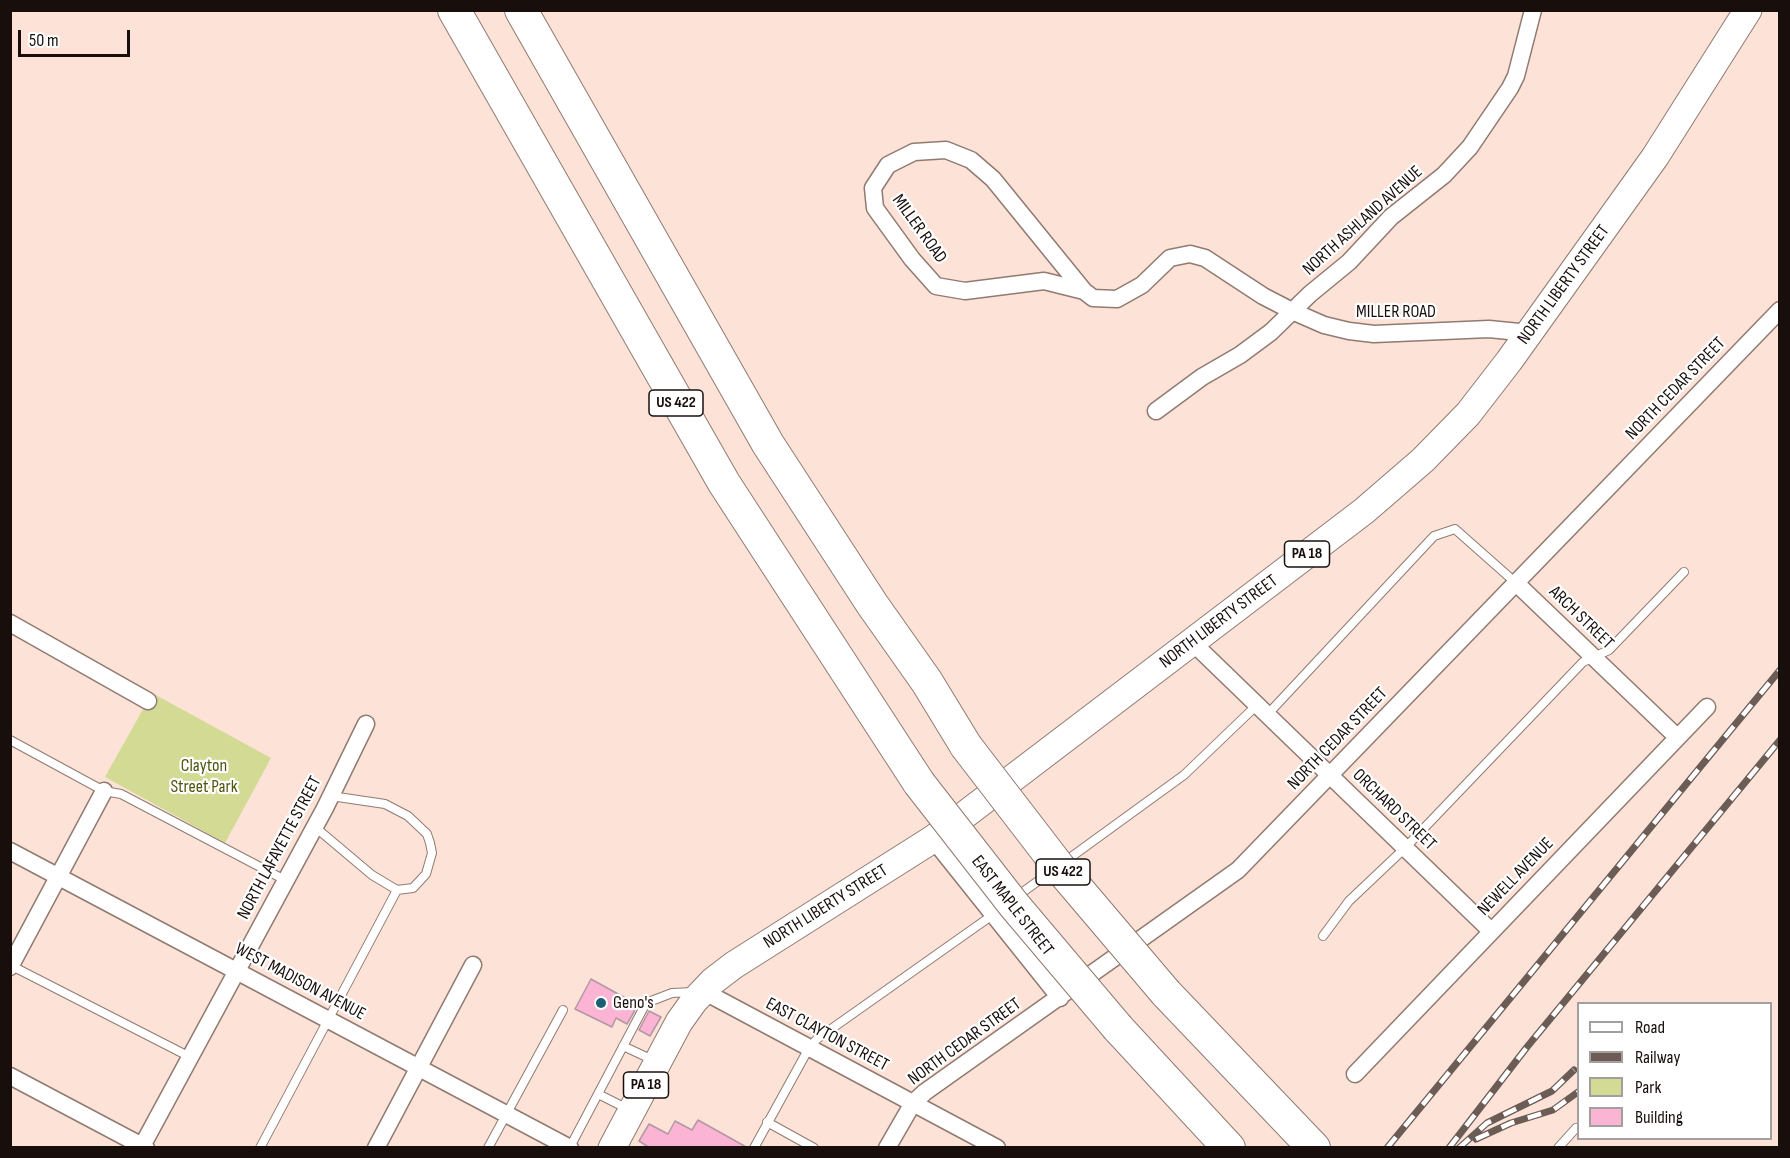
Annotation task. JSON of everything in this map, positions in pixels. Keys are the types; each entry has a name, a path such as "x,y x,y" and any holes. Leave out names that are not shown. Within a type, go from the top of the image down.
{"highway":[{"name":"US 422","path":"454,10 724,483 919,783 1014,905 1118,1028 1229,1148"},
{"name":"US 422","path":"521,10 768,444 872,604 927,682 966,746 1059,867 1166,993 1306,1140"}],"main road":[{"name":"NORTH LIBERTY STREET","path":"612,1148 686,1011 703,991 734,965 933,839 1364,512 1423,460 1468,414 1529,333 1661,148 1748,10"}],"street":[{"name":"NORTH ASHLAND AVENUE","path":"1156,411 1202,377 1240,355 1270,332 1349,262 1391,217 1444,175 1470,147 1495,112 1516,76 1533,10"},
{"name":"MILLER ROAD","path":"1084,291 1044,281 965,291 936,286 912,259 875,208 873,188 888,165 914,152 946,150 971,160 993,179 1084,291 1093,298 1117,299 1142,285 1170,258 1190,254 1206,258 1263,296 1324,325 1374,334 1489,329 1529,333"},
{"name":"NORTH CEDAR STREET","path":"887,1148 913,1103 925,1092 1238,870 1779,310"},
{"name":"ARCH STREET","path":"1516,583 1677,737"},
{"path":"10,623 148,701"},
{"name":"ORCHARD STREET","path":"1192,642 1491,931"},
{"name":"NEWELL AVENUE","path":"1354,1074 1707,708"},
{"name":"NORTH LAFAYETTE STREET","path":"143,1147 331,796 366,724"},
{"path":"11,966 104,791"},
{"name":"EAST MAPLE STREET","path":"933,839 1060,998"},
{"name":"WEST MADISON AVENUE","path":"10,851 570,1147"},
{"path":"376,1148 473,965"},
{"name":"EAST CLAYTON STREET","path":"703,991 997,1148"},
{"path":"10,1076 143,1147"}],"lane":[{"name":"ARCH STREET","path":"1262,710 1434,536 1455,529 1516,583"},
{"path":"1323,936 1349,901 1405,848 1583,662 1609,650 1684,572"},
{"path":"754,1148 809,1047 1184,775 1262,710"},
{"path":"10,740 104,791 120,794 285,880"},
{"path":"314,827 372,875 397,890 405,891 421,882 432,854 427,834 408,816 385,804 331,796"},
{"path":"260,1148 397,890"},
{"path":"11,966 190,1057"},
{"path":"570,1147 646,1003 672,993 703,991"},
{"path":"488,1148 563,1011"},
{"path":"623,1046 658,1062"},
{"path":"598,1094 631,1111"},
{"path":"767,1122 814,1148"},
{"path":"1558,1148 1576,1128"}],"green space":[{"name":"Clayton Street Park","path":"152,693 271,758 225,843 105,777"}],"building":[{"name":"Geno's","path":"591,979 638,1005 627,1024 616,1018 612,1027 575,1009"},
{"path":"649,1011 661,1017 650,1036 639,1030"},
{"path":"698,1120 748,1148 650,1148 639,1141 649,1124 668,1134 675,1121 692,1130"}],"railway":[{"path":"1387,1148 1780,670"},
{"path":"1449,1148 1527,1047 1780,740"},
{"path":"1459,1148 1487,1123 1552,1091 1574,1070"},
{"path":"1476,1139 1511,1123 1553,1110 1577,1093"}],"place":[{"name":"Geno's","path":"601,1003"}]}
